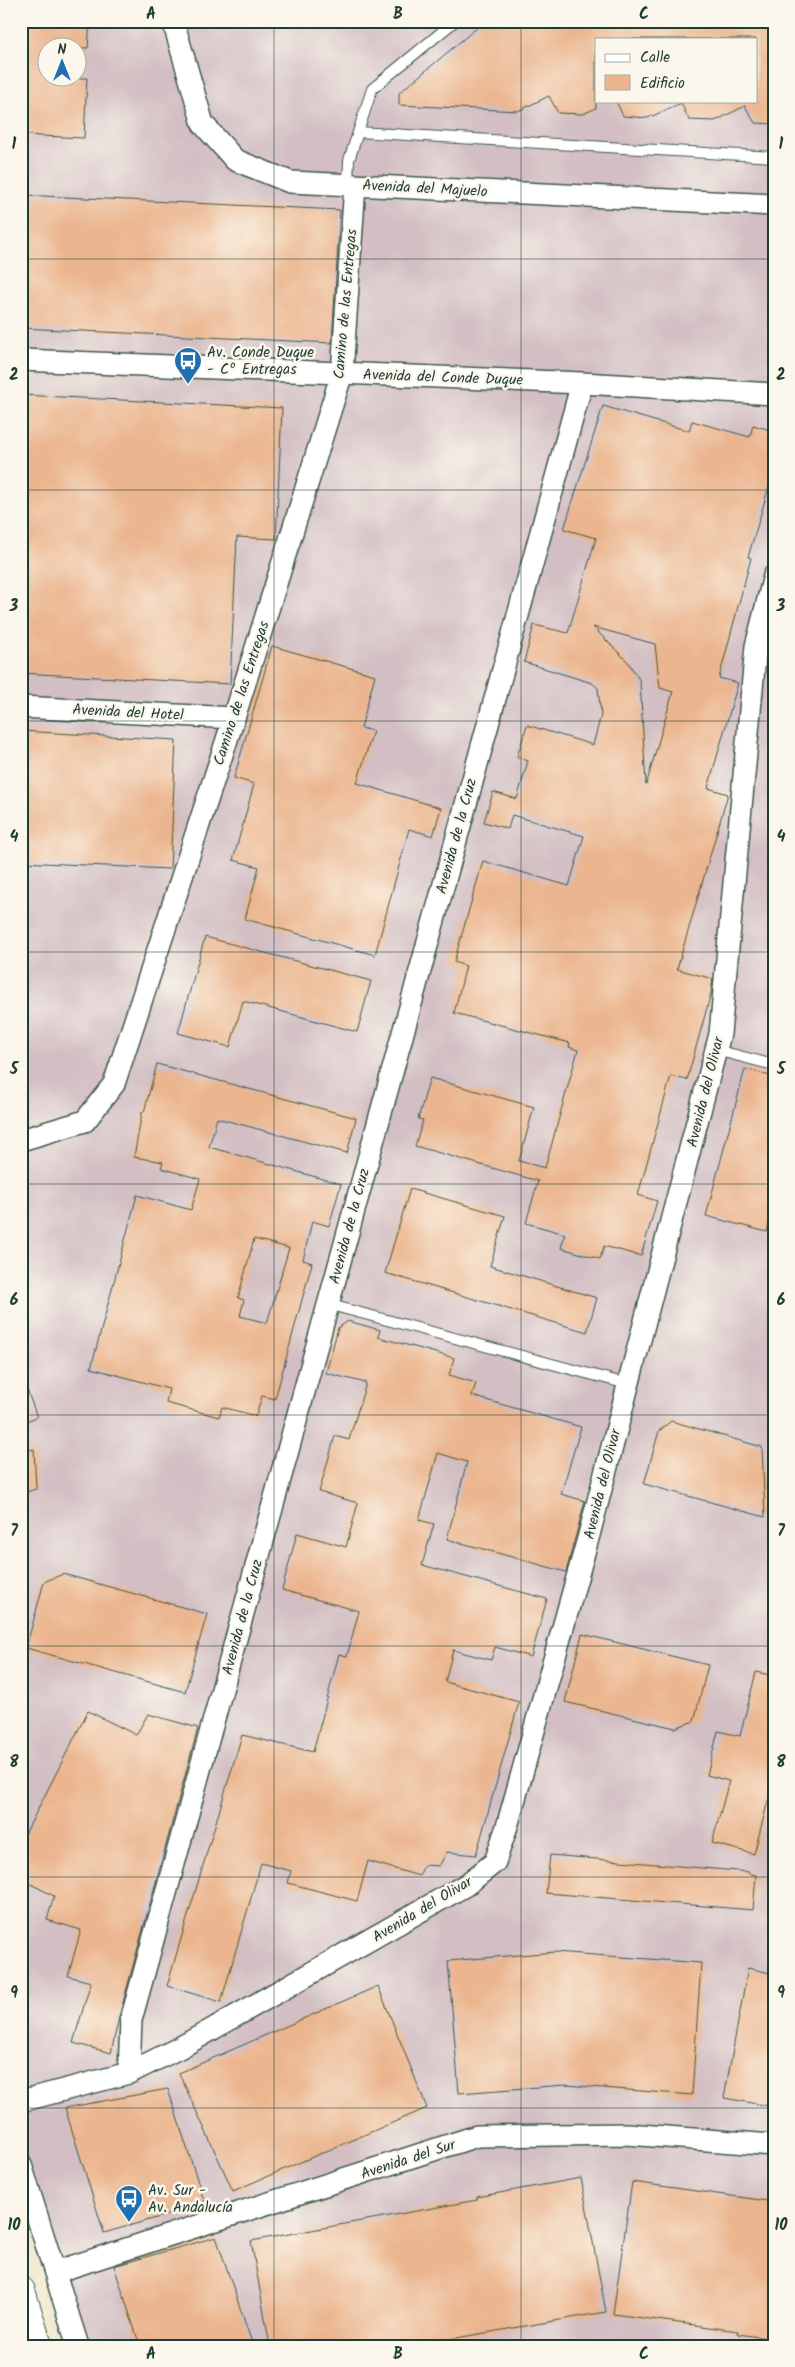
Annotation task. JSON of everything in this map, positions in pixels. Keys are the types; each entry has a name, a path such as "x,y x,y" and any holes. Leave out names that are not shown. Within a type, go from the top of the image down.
{"highway":[{"path":"21,2291 38,2346"}],"street":[{"name":"Avenida del Majuelo","path":"173,21 203,124 235,160 290,182 774,205"},
{"name":"Camino de las Entregas","path":"21,1140 85,1121 114,1084 234,718 342,374 352,185"},
{"name":"Avenida del Conde Duque","path":"21,360 582,383 774,394"},
{"name":"Avenida de la Cruz","path":"129,2072 131,2020 582,383"},
{"name":"Avenida del Olivar","path":"21,2100 129,2072 181,2047 466,1885 495,1862 508,1823 589,1534 720,1034 756,646 774,576"},
{"name":"Avenida del Hotel","path":"21,706 234,718"},
{"name":"Avenida del Sur","path":"55,2272 477,2136 627,2134 774,2145"},
{"path":"21,2165 78,2346"}],"lane":[{"path":"352,185 349,160 372,89 455,21"},
{"path":"358,132 774,157"},
{"path":"716,1050 774,1065"},
{"path":"327,1304 627,1384"}],"shaded area":[{"path":"21,21 774,21 774,2346 76,2346 21,2168"}],"building":[{"path":"21,21 90,21 88,48 88,38 38,38 38,88 86,88 84,138 21,135"},
{"path":"485,21 774,21 774,124 755,123 745,106 715,121 689,120 681,103 648,118 623,116 616,102 758,102 758,38 595,38 596,108 583,114 558,113 549,96 518,111 399,105 399,93"},
{"path":"21,195 340,210 332,343 21,328"},
{"path":"21,395 282,408 276,539 237,537 230,684 21,673"},
{"path":"603,406 689,431 692,421 750,437 753,425 774,431 774,470 748,557 751,558 719,678 738,683 708,788 728,794 677,969 713,979 711,993 687,1080 671,1076 638,1195 657,1201 641,1256 604,1246 600,1259 561,1248 565,1234 526,1223 538,1181 415,1146 423,1120 418,1119 430,1078 534,1107 519,1161 545,1168 578,1050 569,1047 570,1043 454,1013 466,966 454,962 483,861 569,886 584,836 512,815 508,829 484,822 493,792 517,799 528,761 517,757 527,725 593,745 601,715 598,688 592,683 524,662 534,625 568,633 596,538 564,529","holes":["593,627 655,644 660,688 673,692 646,785 640,681 628,662"]},
{"path":"272,646 375,675 361,728 373,731 357,783 441,808 433,836 409,829 375,955 245,919 259,867 233,860 254,784 234,778"},
{"path":"21,731 176,740 170,869 21,862"},
{"path":"205,937 371,981 357,1032 243,1001 230,1047 178,1033"},
{"path":"157,1064 356,1118 347,1153 217,1118 209,1147 341,1184 329,1226 312,1221 303,1260 312,1263 275,1399 262,1396 256,1416 222,1407 219,1417 166,1403 169,1389 91,1368 137,1195 191,1210 200,1179 161,1168 163,1162 134,1157 142,1112 144,1112","holes":["254,1239 289,1248 267,1323 240,1316 244,1300 238,1298"]},
{"path":"745,1069 774,1077 774,1204 767,1232 706,1216"},
{"path":"410,1189 505,1216 490,1266 597,1298 587,1332 385,1273"},
{"path":"348,1321 380,1330 378,1337 454,1358 449,1375 476,1383 472,1396 581,1427 561,1494 585,1501 566,1572 447,1539 467,1462 438,1453 419,1520 434,1524 422,1565 547,1599 531,1657 495,1647 491,1660 453,1650 445,1682 519,1702 476,1855 447,1852 439,1866 424,1865 419,1876 368,1861 357,1901 288,1883 291,1871 261,1863 221,2002 167,1986 242,1735 313,1752 339,1654 347,1656 359,1611 282,1590 297,1533 346,1547 358,1503 319,1492 335,1436 349,1440 366,1383 326,1373 338,1328"},
{"path":"21,1379 23,1379 37,1417 21,1423"},
{"path":"671,1421 762,1447 765,1517 644,1484 659,1431"},
{"path":"34,1449 36,1489 21,1494 21,1453"},
{"path":"63,1574 207,1614 185,1692 26,1648 44,1582"},
{"path":"582,1634 708,1665 694,1721 675,1728 565,1702"},
{"path":"756,1672 774,1676 774,1778 754,1854 712,1843 729,1781 707,1775 718,1731 740,1736"},
{"path":"88,1711 136,1735 148,1714 198,1728 119,2017 111,2053 73,2043 91,1982 68,1976 81,1930 47,1920 54,1896 21,1879 21,1842"},
{"path":"550,1855 749,1872 749,1874 756,1875 753,1910 546,1893"},
{"path":"555,1952 701,1963 692,2095 565,2085 459,2093 448,1961"},
{"path":"748,1968 774,1974 774,2107 724,2098"},
{"path":"378,1986 427,2108 233,2191 179,2073"},
{"path":"168,2089 205,2204 104,2233 65,2108"},
{"path":"581,2178 606,2312 410,2346 270,2346 251,2241 477,2200 477,2197"},
{"path":"632,2182 774,2202 774,2339 738,2334 738,2331 613,2314"},
{"path":"216,2237 253,2346 140,2346 114,2266"}],"place":[{"name":"Av. Conde Duque - Cº Entregas","path":"188,385"},
{"name":"Av. Sur - Av. Andalucía","path":"129,2223"}]}
